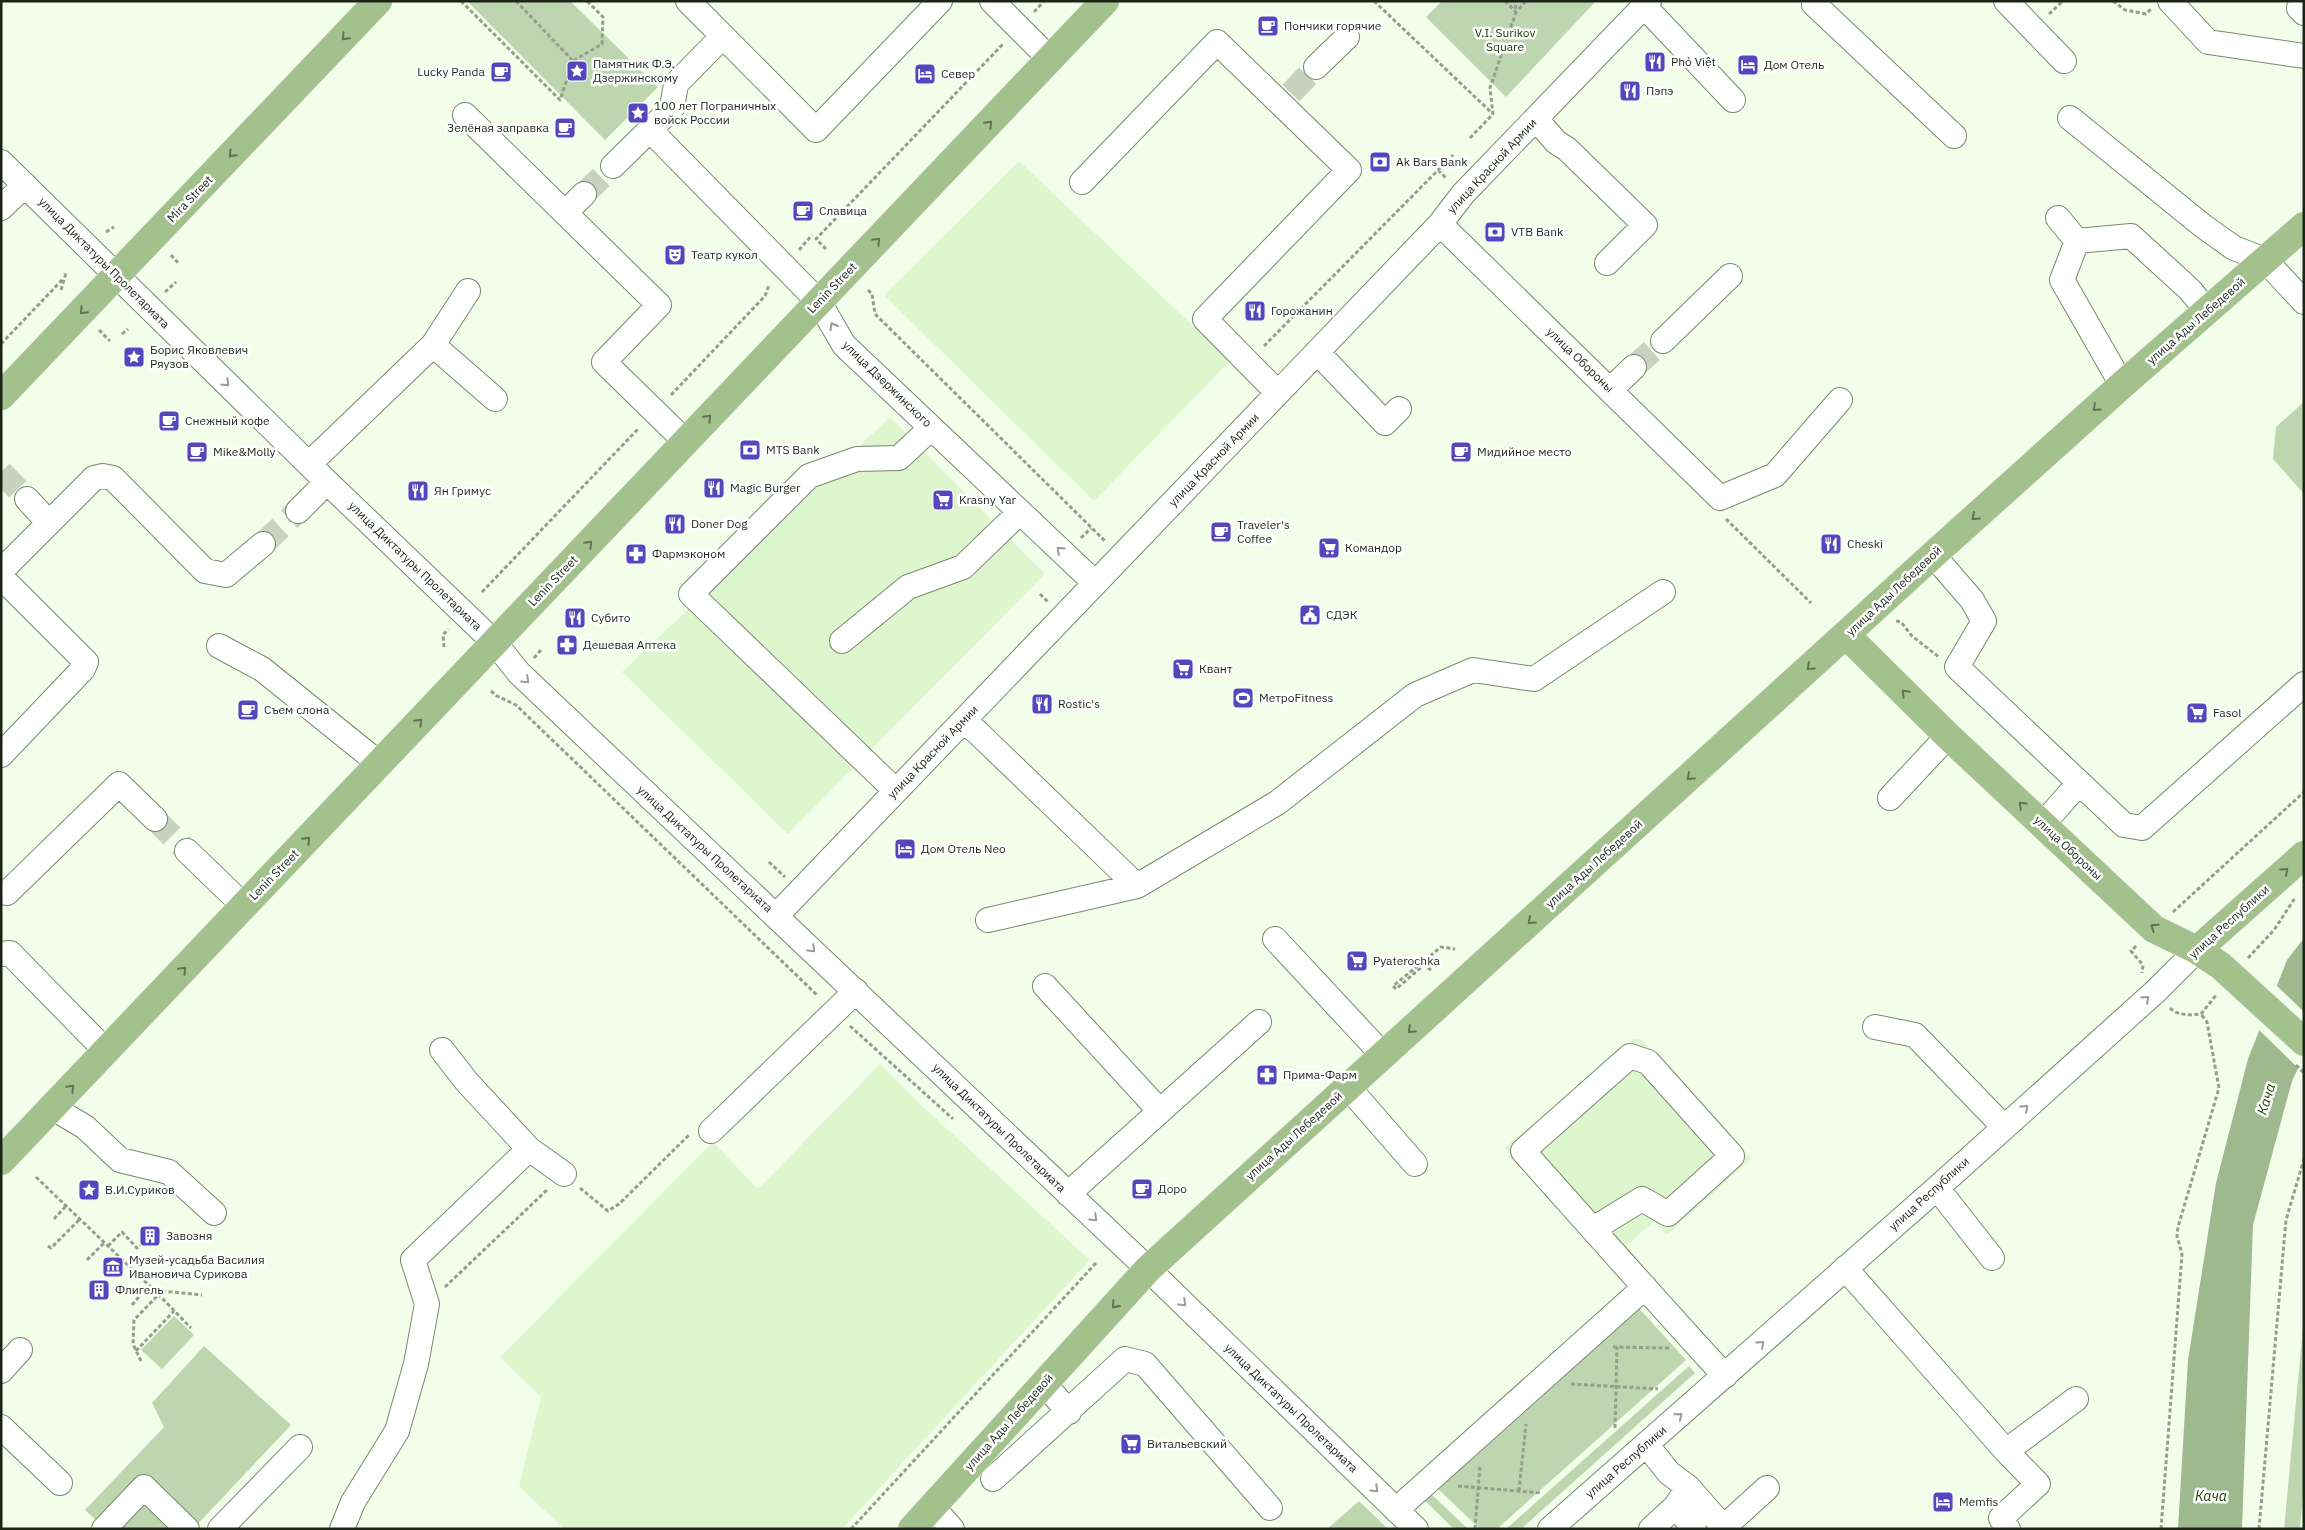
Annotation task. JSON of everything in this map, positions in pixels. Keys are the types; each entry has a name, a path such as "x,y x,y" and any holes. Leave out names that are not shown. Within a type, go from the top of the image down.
{"main road":[{"name":"Mira Street","path":"1,396 378,1"},
{"name":"Lenin Street","path":"1,1161 1105,1"},
{"name":"улица Ады Лебедевой","path":"912,1529 1148,1269 1933,555 2122,385 2304,226"},
{"name":"улица Обороны","path":"1846,635 1948,736 2154,929 2197,950 2235,976 2304,1042"},
{"name":"улица Республики","path":"2197,950 2304,855"}],"street":[{"path":"688,1 816,130 940,1"},
{"path":"992,1 1050,59"},
{"path":"1815,1 1814,4 1954,136"},
{"path":"2006,1 2064,61"},
{"path":"2163,3 2208,42 2304,56"},
{"path":"1647,4 1733,100"},
{"name":"улица Красной Армии","path":"776,916 1440,224 1463,194 1647,4"},
{"path":"612,166 672,108 676,84 723,36"},
{"path":"1316,67 1347,37"},
{"path":"1082,182 1217,42 1285,97 1349,170 1205,318 1278,393"},
{"path":"465,115 659,305 604,362 686,442"},
{"path":"2070,118 2203,226 2234,248 2265,260 2304,302"},
{"path":"1536,119 1556,142 1567,149 1645,225 1607,263"},
{"name":"улица Дзержинского","path":"650,130 819,302 844,345 1096,583"},
{"name":"улица Диктатуры Пролетариата","path":"1,162 327,482 495,643 519,673 1148,1269 1416,1529"},
{"path":"1,208 25,185"},
{"path":"565,213 584,194"},
{"path":"2058,218 2077,240"},
{"name":"улица Обороны","path":"1440,224 1610,390 1721,506"},
{"path":"2077,240 2131,236 2190,290 2208,311"},
{"path":"2077,240 2062,280 2122,385"},
{"path":"1663,341 1730,276"},
{"path":"309,464 433,345 468,291"},
{"path":"433,345 495,398"},
{"path":"1317,352 1385,423 1399,409"},
{"path":"1610,390 1634,367"},
{"path":"1721,506 1775,475 1840,400"},
{"path":"896,791 691,594 809,476 856,459 899,458 931,428"},
{"path":"1,755 82,669 86,662 2,575 5,567 94,478 103,476 113,478 205,571 226,574 263,544"},
{"path":"298,511 327,482"},
{"path":"27,499 50,523"},
{"path":"842,641 908,587 963,568 1020,512"},
{"path":"1933,555 1972,600 1984,622 1957,668 2124,825 2142,828 2304,684"},
{"path":"988,920 1137,886 1277,803 1415,695 1473,670 1534,679 1663,592"},
{"path":"219,646 262,669 380,764"},
{"path":"963,721 977,732 1137,886"},
{"path":"1890,798 1948,736"},
{"path":"2043,824 2079,783"},
{"path":"7,894 119,784 155,819"},
{"path":"187,851 244,906"},
{"path":"1276,939 1383,1055"},
{"name":"улица Республики","path":"1550,1529 1937,1188 2156,991 2197,950"},
{"path":"1,954 10,953 106,1051"},
{"path":"1045,986 1159,1110"},
{"path":"702,1132 836,1013 856,991"},
{"path":"1068,1194 1159,1110 1259,1022"},
{"path":"1875,1027 1915,1035 2004,1127"},
{"path":"442,1050 467,1082 529,1149 564,1174"},
{"path":"1593,1229 1642,1199 1668,1214 1732,1156 1648,1062 1630,1056 1524,1151 1593,1229 1725,1376"},
{"path":"1348,1087 1415,1164"},
{"path":"52,1108 85,1127 120,1160 169,1172 214,1213"},
{"path":"342,1529 353,1502 397,1431 416,1364 427,1304 413,1260 529,1149"},
{"path":"1937,1188 1992,1258"},
{"path":"1845,1268 2006,1451 2038,1484 1999,1525"},
{"path":"1396,1510 1645,1287"},
{"path":"1,1371 20,1350"},
{"path":"994,1479 1125,1359 1145,1364 1270,1508"},
{"path":"1044,1384 1069,1412"},
{"path":"2006,1451 2076,1399"},
{"path":"1,1427 60,1483"},
{"path":"1646,1444 1669,1473 1682,1497 1694,1529"},
{"path":"222,1528 300,1447"},
{"path":"104,1529 144,1487 187,1529"},
{"path":"1682,1497 1724,1528 1766,1488"},
{"path":"1651,1529 1682,1497"},
{"path":"932,1506 952,1529"}],"path":[{"path":"461,1 560,100 573,61 602,44 603,17 587,1"},
{"path":"516,1 573,61"},
{"path":"826,249 816,238 1044,1"},
{"path":"1374,1 1493,114"},
{"path":"1505,1 1516,12"},
{"path":"1514,1 1516,12"},
{"path":"1493,114 1490,88 1516,12 1526,1"},
{"path":"2113,1 2125,10 2146,14 2163,3"},
{"path":"1470,138 1493,114"},
{"path":"1248,363 1454,155"},
{"path":"106,232 114,227"},
{"path":"797,252 812,236"},
{"path":"171,255 179,264"},
{"path":"1,344 62,280 66,273"},
{"path":"61,290 62,280"},
{"path":"165,292 176,282"},
{"path":"868,290 872,294 875,314 1108,543"},
{"path":"482,592 765,296"},
{"path":"122,334 128,329"},
{"path":"99,330 110,341"},
{"path":"1721,506 1811,603"},
{"path":"1901,622 1912,636"},
{"path":"443,635 444,647"},
{"path":"491,692 516,705 836,1013 959,1124"},
{"path":"2174,912 2304,792"},
{"path":"769,862 786,877"},
{"path":"2171,1009 2174,1012 2187,1015 2201,1014 2274,930 2300,892"},
{"path":"2140,942 2132,951 2143,965 2141,975"},
{"path":"1431,970 1424,965 1396,990 1393,986 1426,956 1441,947 1455,949"},
{"path":"2161,1529 2182,1254 2177,1236 2178,1227 2219,1088 2208,1022 2201,1014"},
{"path":"427,1304 564,1174 608,1211 619,1204 702,1132"},
{"path":"2259,1529 2286,1220 2304,1159"},
{"path":"36,1177 154,1290 202,1296"},
{"path":"54,1219 66,1206"},
{"path":"48,1246 51,1248 80,1219"},
{"path":"108,1246 122,1232 137,1248 140,1245"},
{"path":"87,1260 105,1242"},
{"path":"851,1529 1096,1263"},
{"path":"132,1304 150,1285"},
{"path":"160,1292 174,1311 191,1328"},
{"path":"141,1361 133,1344 134,1320 160,1292"},
{"path":"136,1351 174,1311"},
{"path":"1578,1346 1673,1348"},
{"path":"1615,1428 1617,1347"},
{"path":"1519,1491 1534,1386 1658,1389"},
{"path":"1475,1529 1483,1433"},
{"path":"1449,1486 1479,1486 1542,1493"}],"shaded area":[{"path":"1019,161 1230,361 1094,501 884,295"},
{"path":"890,417 1045,574 788,834 622,672"},
{"path":"1634,1038 1642,1040 1751,1159 1667,1235 1654,1221 1626,1246 1637,1258 1618,1275 1505,1148"},
{"path":"880,1064 921,1105 1090,1260 842,1529 564,1529 519,1486 541,1397 500,1357 713,1142 758,1189"}],"green space":[{"path":"471,1 570,1 658,87 605,140 469,3"},
{"name":"V.I. Surikov Square","path":"1442,1 1596,1 1506,97 1426,17"},
{"path":"2304,402 2304,494 2273,459 2276,427"},
{"path":"1636,1305 1686,1360 1497,1529 1480,1529 1436,1487 1441,1487 1439,1485"},
{"path":"174,1316 194,1335 162,1369 141,1350"},
{"path":"2304,1317 2304,1484 2300,1529 2284,1529"},
{"path":"204,1346 291,1425 193,1529 105,1529 85,1510 164,1427 152,1403"},
{"path":"1689,1366 1695,1373 1521,1529 1506,1529"},
{"path":"1428,1491 1468,1529 1454,1529 1421,1497"},
{"path":"1359,1501 1388,1529 1327,1529"}],"water":[{"name":"Кача","path":"2304,938 2304,1056 2292,1081 2253,1225 2242,1529 2178,1529 2188,1360 2216,1183 2248,1059 2287,960"}],"pier":[{"path":"2275,984 2304,1012 2304,1062 2300,1070 2257,1028"}],"tunnel":[{"path":"1291,93 1316,67"},
{"path":"584,194 613,166"},
{"path":"1634,367 1663,341"},
{"path":"1,472 27,499"},
{"path":"263,544 298,511"},
{"path":"155,819 187,851"}],"place":[{"name":"Пончики горячие","path":"1268,26"},
{"name":"Phỏ Việt","path":"1655,62"},
{"name":"Дом Отель","path":"1748,65"},
{"name":"Памятник Ф.Э. Дзержинскому","path":"577,71"},
{"name":"Lucky Panda","path":"501,72"},
{"name":"Север","path":"925,74"},
{"name":"Пэпэ","path":"1630,91"},
{"name":"100 лет Пограничных войск России","path":"638,113"},
{"name":"Зелёная заправка","path":"565,128"},
{"name":"Ak Bars Bank","path":"1380,162"},
{"name":"Славица","path":"803,211"},
{"name":"VTB Bank","path":"1495,232"},
{"name":"Театр кукол","path":"675,255"},
{"name":"Горожанин","path":"1255,311"},
{"name":"Борис Яковлевич Ряузов","path":"134,357"},
{"name":"Снежный кофе","path":"169,421"},
{"name":"MTS Bank","path":"750,450"},
{"name":"Mike&Molly","path":"197,452"},
{"name":"Мидийное место","path":"1461,452"},
{"name":"Magic Burger","path":"714,488"},
{"name":"Ян Гримус","path":"418,491"},
{"name":"Krasny Yar","path":"943,500"},
{"name":"Doner Dog","path":"675,524"},
{"name":"Traveler's Coffee","path":"1221,532"},
{"name":"Cheski","path":"1831,544"},
{"name":"Командор","path":"1329,548"},
{"name":"Фармэконом","path":"636,554"},
{"name":"СДЭК","path":"1310,615"},
{"name":"Субито","path":"575,618"},
{"name":"Дешевая Аптека","path":"567,645"},
{"name":"Квант","path":"1183,669"},
{"name":"МетроFitness","path":"1243,698"},
{"name":"Rostic's","path":"1042,704"},
{"name":"Съем слона","path":"248,710"},
{"name":"Fasol","path":"2197,713"},
{"name":"Дом Отель Neo","path":"905,849"},
{"name":"Pyaterochka","path":"1357,961"},
{"name":"Прима-Фарм","path":"1267,1075"},
{"name":"Доро","path":"1142,1189"},
{"name":"В.И.Суриков","path":"89,1190"},
{"name":"Завозня","path":"150,1236"},
{"name":"Музей-усадьба Василия Ивановича Сурикова","path":"113,1267"},
{"name":"Флигель","path":"99,1290"},
{"name":"Витальевский","path":"1131,1444"},
{"name":"Memfis","path":"1943,1502"}]}
